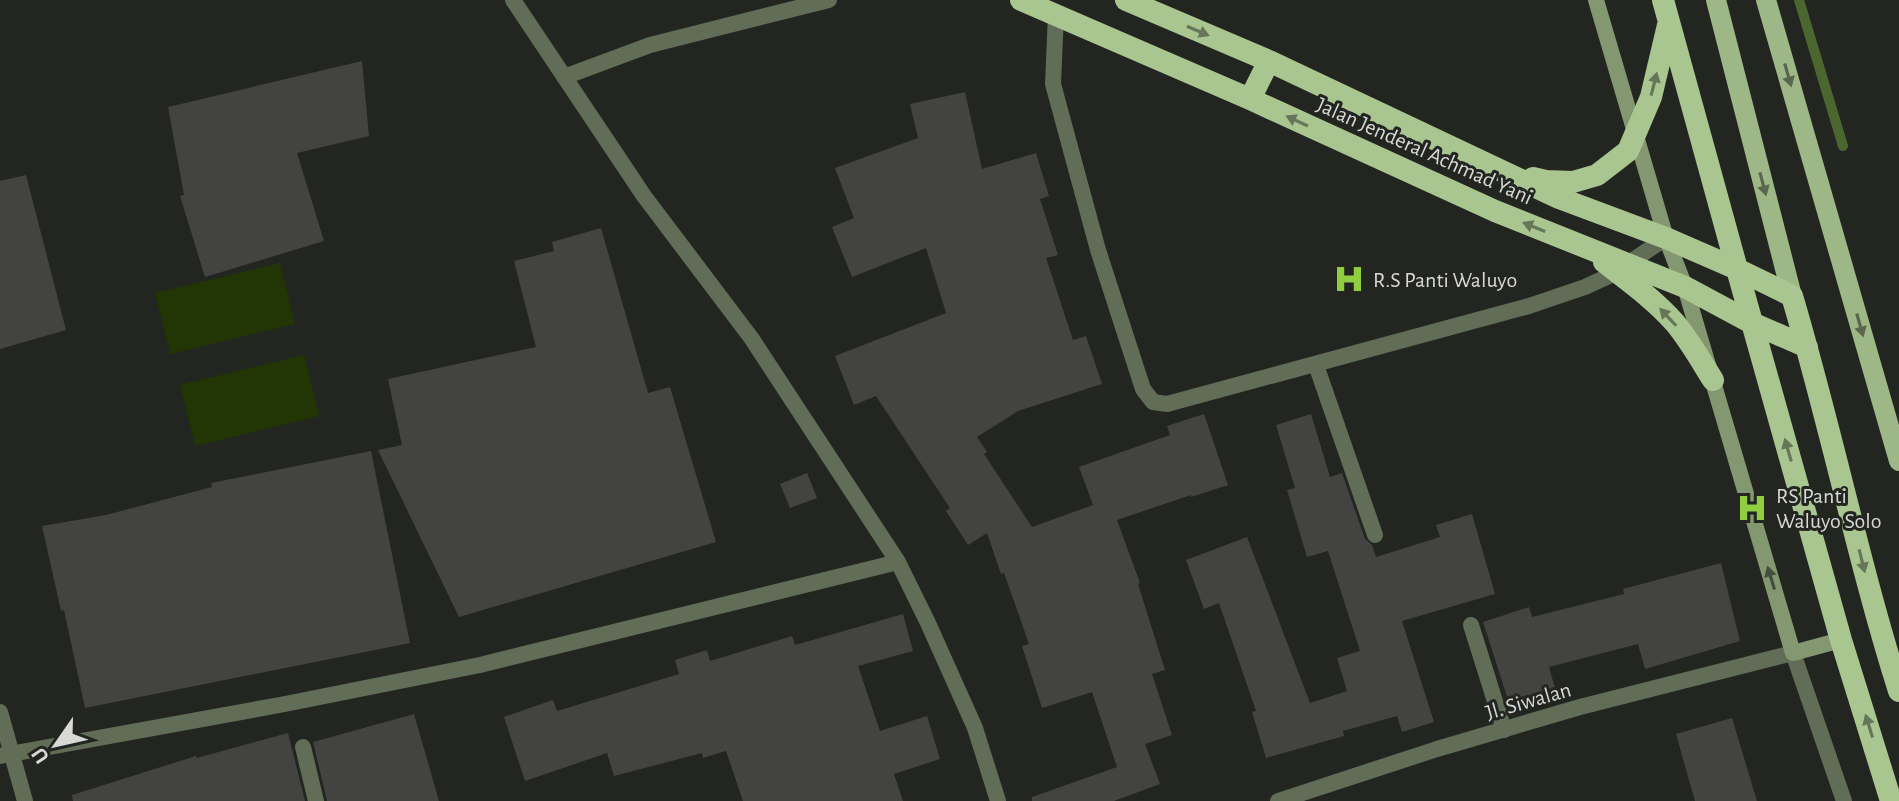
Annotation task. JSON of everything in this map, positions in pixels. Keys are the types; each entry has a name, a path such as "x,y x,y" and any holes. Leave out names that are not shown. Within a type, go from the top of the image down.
{"highway":[{"name":"Jalan Jenderal Achmad Yani","path":"1021,0 1250,99 1481,205 1586,247 1622,268 1685,287 1752,323 1807,347"},
{"name":"Jalan Jenderal Achmad Yani","path":"1126,0 1269,61 1559,198 1666,238 1792,296"},
{"path":"1493,167 1546,181 1573,182 1597,175 1616,162 1628,151 1651,97 1666,10"},
{"path":"1666,10 1841,640 1891,801"},
{"path":"1250,99 1269,61"},
{"path":"1622,268 1674,322 1713,380"},
{"path":"1792,296 1879,628 1899,691"}],"main road":[{"path":"1596,0 1793,653 1841,640"},
{"path":"1716,0 1792,296"},
{"path":"1766,0 1899,461"}],"street":[{"path":"513,0 644,196 752,339 898,562 975,728 998,801"},
{"path":"564,77 650,45 829,0"},
{"path":"1056,14 1053,84 1098,250 1143,389 1153,402 1167,404 1529,306 1585,287 1622,268 1666,238"},
{"path":"1316,365 1375,535"},
{"path":"6,755 480,665 898,562"},
{"path":"1471,625 1504,730"},
{"path":"1793,653 1844,801"},
{"name":"Jl. Siwalan","path":"1278,801 1580,707 1793,653"},
{"path":"0,712 6,755 25,801"},
{"path":"303,747 316,801"}],"green space":[{"path":"280,263 295,324 170,354 155,293"},
{"path":"304,355 319,416 195,446 180,385"}],"building":[{"path":"362,61 369,136 297,153 324,241 205,277 180,196 184,195 168,107"},
{"path":"965,92 982,169 1036,153 1049,196 1040,199 1058,255 1046,258 1073,340 1086,336 1102,384 1018,411 977,437 987,452 984,454 1032,527 1093,505 1079,467 1170,435 1167,426 1204,414 1228,485 1117,520 1140,583 1165,670 1152,674 1172,735 1145,744 1160,784 1114,801 1032,801 1032,797 1117,767 1092,692 1042,708 1022,646 1029,644 987,533 968,545 946,511 950,508 876,396 854,405 835,356 946,313 926,248 852,277 832,227 854,218 835,168 918,138 910,104"},
{"path":"26,175 66,330 0,349 0,181"},
{"path":"601,228 648,393 670,387 716,542 459,617 378,450 402,445 388,379 536,347 514,261 554,251 552,242"},
{"path":"1311,414 1330,477 1342,473 1365,539 1372,545 1376,557 1440,537 1436,525 1472,514 1495,594 1402,621 1434,722 1402,732 1397,716 1343,731 1344,736 1266,758 1252,712 1256,711 1219,603 1204,609 1186,560 1247,537 1310,703 1347,691 1337,658 1360,651 1328,551 1307,557 1287,490 1295,488 1276,425"},
{"path":"371,451 410,643 85,708 42,526 106,515 212,487 211,483"},
{"path":"807,473 817,498 790,508 780,484"},
{"path":"1721,563 1740,641 1645,669 1638,644 1549,667 1555,688 1509,703 1483,622 1529,607 1532,617 1624,594 1623,589"},
{"path":"903,614 913,651 858,666 880,731 927,716 940,759 894,774 903,801 743,801 726,751 703,758 702,753 614,776 607,753 525,781 504,717 553,700 557,711 679,674 675,660 707,650 710,661 792,636 795,645"},
{"path":"414,714 439,801 327,801 313,742"},
{"path":"1732,718 1757,801 1695,801 1676,734"},
{"path":"288,733 305,801 73,801 72,795 196,756"}],"waterway":[{"path":"1799,0 1843,146"}],"place":[{"name":"R.S Panti Waluyo","path":"1349,279"},
{"name":"RS Panti Waluyo Solo","path":"1752,508"}]}
